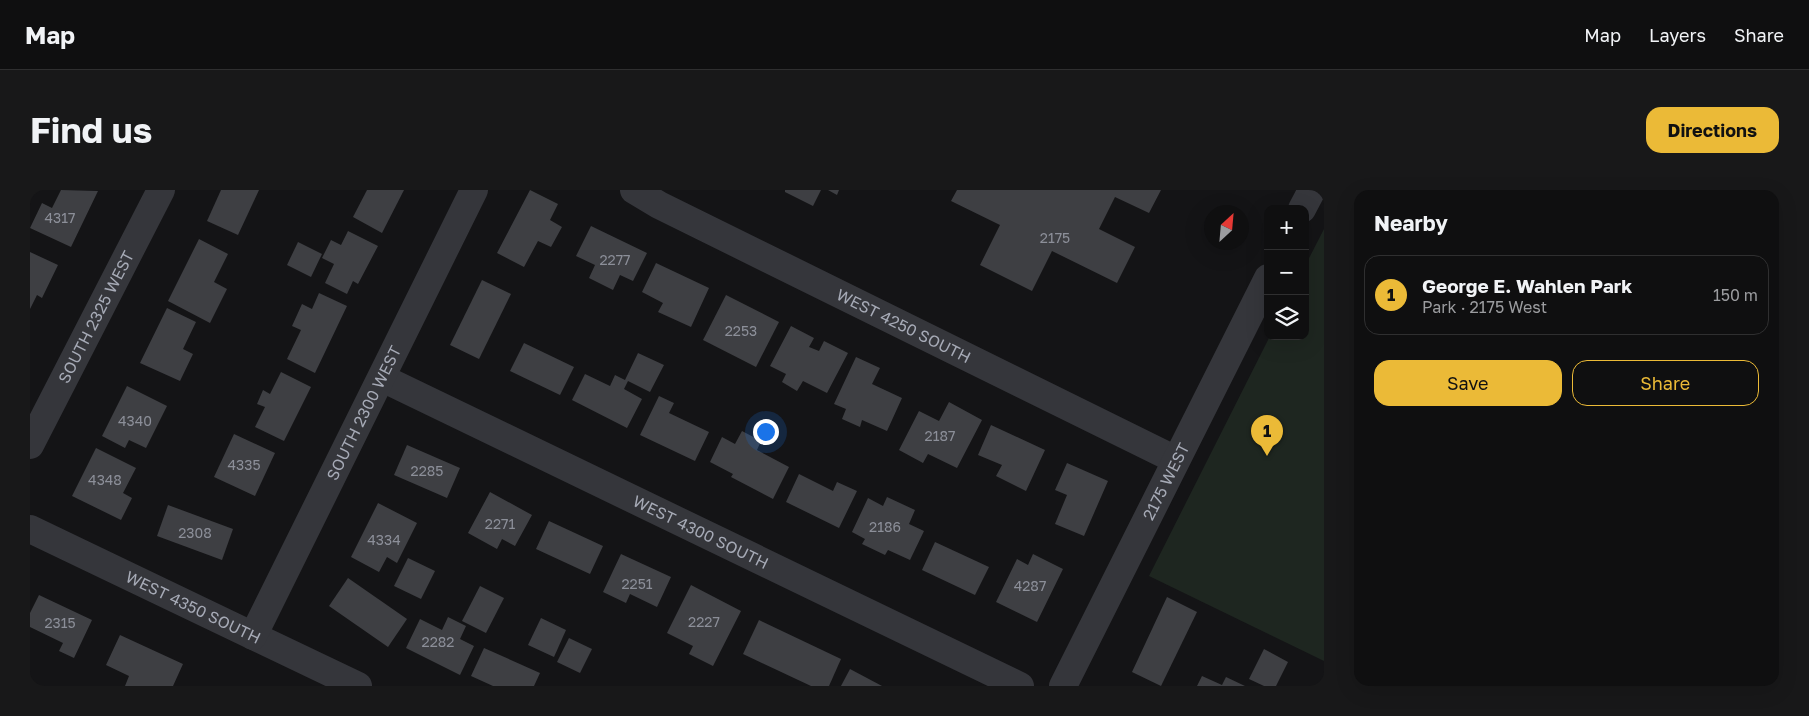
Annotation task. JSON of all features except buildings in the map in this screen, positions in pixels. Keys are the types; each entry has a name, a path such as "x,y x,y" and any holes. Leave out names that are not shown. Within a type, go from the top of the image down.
{"street":[{"name":"SOUTH 2325 WEST","path":"30,445 161,190"},
{"name":"SOUTH 2300 WEST","path":"254,636 474,190"},
{"name":"WEST 4250 SOUTH","path":"634,190 663,197 1176,460"},
{"path":"1304,205 1312,190"},
{"name":"2175 WEST","path":"1063,686 1264,286"},
{"name":"WEST 4300 SOUTH","path":"382,378 1020,686"},
{"name":"WEST 4350 SOUTH","path":"30,529 358,686"}],"shaded area":[{"path":"1324,229 1324,661 1149,576 1268,340 1309,340 1309,258"}],"place":[{"name":"George E. Wahlen Park","path":"1267,456"}]}
